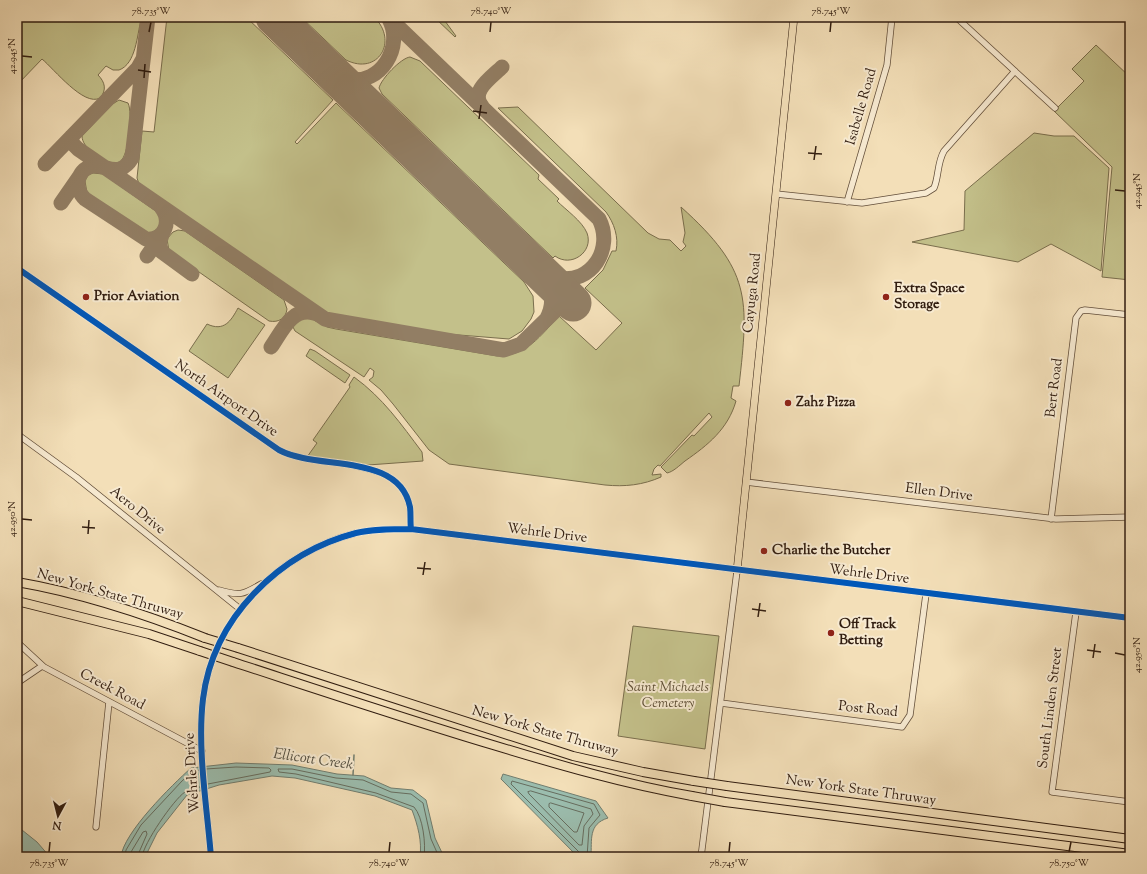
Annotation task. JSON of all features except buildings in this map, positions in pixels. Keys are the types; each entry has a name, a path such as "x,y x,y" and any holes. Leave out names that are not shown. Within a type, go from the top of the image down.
{"highway":[{"name":"New York State Thruway","path":"17,582 44,587 158,619 205,638 573,756 642,772 727,786 1130,839"},
{"name":"New York State Thruway","path":"17,601 149,634 440,729 594,775 647,788 725,802 1130,854"}],"main road":[{"name":"Cayuga Road","path":"737,571 794,17"}],"street":[{"name":"Isabelle Road","path":"847,202 887,65 892,17"},
{"path":"956,17 1055,108"},
{"path":"1126,17 1130,21"},
{"path":"776,194 862,203 926,193 934,188 938,179 938,164 944,151 1015,71"},
{"name":"North Airport Drive","path":"17,268 279,450 301,459 370,469 392,478 404,492 410,507 411,529"},
{"name":"Bert Road","path":"1051,518 1076,318 1081,311 1085,310 1130,315"},
{"name":"Aero Drive","path":"17,434 76,477 240,609"},
{"name":"Ellen Drive","path":"746,482 1051,518 1130,517"},
{"name":"Wehrle Drive","path":"211,857 201,739 202,710 208,677 219,645 240,609 269,579 294,560 325,543 357,533 380,529 411,529 737,571 1130,618"},
{"path":"701,857 737,571"},
{"path":"216,589 231,594 246,593 269,579"},
{"name":"Post Road","path":"721,704 902,727 910,715 926,594"},
{"name":"South Linden Street","path":"1076,612 1052,792 1130,802"},
{"name":"Creek Road","path":"17,642 42,666 202,751"},
{"path":"17,683 42,666"},
{"path":"96,827 109,702"}],"green space":[{"path":"17,17 130,17 130,19 141,20 135,48 129,62 125,67 119,70 113,70 106,66 98,75 104,83 104,92 100,98 93,99 86,97 70,86 42,59 17,85"},
{"path":"167,17 246,17 333,100 295,142 297,144 336,103 524,282 533,296 534,312 531,319 522,331 509,339 447,334 333,315 321,311 139,184 137,178 142,131 154,132"},
{"path":"301,17 374,17 381,26 385,36 385,45 381,54 376,60 357,64 346,60"},
{"path":"434,17 442,17 456,36 455,37"},
{"path":"1096,45 1130,77 1130,280 1102,277 1112,167 1054,111 1084,81 1072,69"},
{"path":"410,57 420,61 539,175 538,179 559,199 557,201 581,224 587,233 588,240 584,252 580,256 568,260 555,256 553,258 382,94 379,88 383,80 397,65 406,58"},
{"path":"119,100 128,103 130,115 129,134 126,151 123,158 120,162 112,164 93,153 85,145 82,136 111,105"},
{"path":"518,107 648,233 659,239 670,240 681,251 686,246 683,242 685,233 681,207 704,229 721,249 733,268 740,287 744,307 742,356 739,386 733,386 731,398 736,401 728,420 716,436 702,449 667,473 661,467 712,417 709,413 660,466 658,465 654,469 652,475 661,474 661,477 654,480 634,485 605,485 449,464 429,450 381,390 369,380 373,377 374,371 370,368 364,377 295,331 293,327 299,319 310,318 327,327 336,329 497,356 517,353 525,349 532,344 559,316 596,350 622,323 585,288 603,270 612,251 616,251 617,241 615,230 606,212 498,108"},
{"path":"1034,133 1054,136 1074,136 1109,168 1101,271 1051,244 1018,262 912,242 964,230 965,191"},
{"path":"93,173 103,174 157,212 161,220 159,228 151,233 143,232 87,193 85,181 88,175"},
{"path":"178,230 185,231 284,300 287,309 284,317 276,321 269,321 169,251 167,239 173,232"},
{"path":"238,308 265,325 228,378 189,351 207,324 218,327 226,324 233,317"},
{"path":"310,349 350,375 345,383 306,356"},
{"path":"354,377 383,403 407,431 422,452 423,461 368,465 307,457 317,443 313,440 350,387 349,385"},
{"name":"Saint Michaels Cemetery","path":"633,626 719,636 705,749 618,736"}],"water":[{"path":"236,763 292,765 337,774 364,776 391,788 413,790 426,800 435,838 444,857 420,857 419,834 412,810 375,796 295,778 272,776 219,785 187,795 157,833 145,857 121,857 130,835 139,823 161,797 191,768"},
{"path":"503,774 596,801 608,818 597,824 594,828 592,833 591,857 578,857 501,779"},
{"path":"17,826 37,842 50,857 18,857"}],"waterway":[{"name":"Ellicott Creek","path":"353,775 354,755"}],"taxiway":[{"path":"148,17 132,158 127,165 116,170 99,166 87,168 80,176 78,185 81,195 85,199 146,239 158,237 165,229 166,218 161,207"},
{"path":"388,17 599,219 603,230 604,241 602,252 597,262 590,270 580,276 569,279 553,277 542,271 529,260"},
{"path":"324,65 335,74 348,79 360,80 379,70 386,62 394,41 393,30 389,19"},
{"path":"45,164 138,68 143,59"},
{"path":"482,106 478,95 480,90 483,85 502,67"},
{"path":"71,137 73,144 78,149 325,319 504,350 521,344 555,311"},
{"path":"61,203 79,177"},
{"path":"162,235 159,244 162,252 192,274"},
{"path":"147,256 161,236"},
{"path":"539,271 547,282 551,294 551,307 546,320"},
{"path":"271,347 283,328 293,317 299,313 314,313"}],"runway":[{"path":"274,17 573,303"}],"cycle path":[{"path":"17,268 279,450 295,456 374,470 390,478 403,490 410,507 411,529"},
{"path":"211,857 203,778 201,718 209,669 220,642 236,616 254,593 276,573 301,556 328,543 356,533 376,530 411,529 1130,618"}],"place":[{"name":"Prior Aviation","path":"86,297"},
{"name":"Extra Space Storage","path":"886,297"},
{"name":"Zahz Pizza","path":"788,403"},
{"name":"Charlie the Butcher","path":"764,551"},
{"name":"Off Track Betting","path":"831,633"}]}
